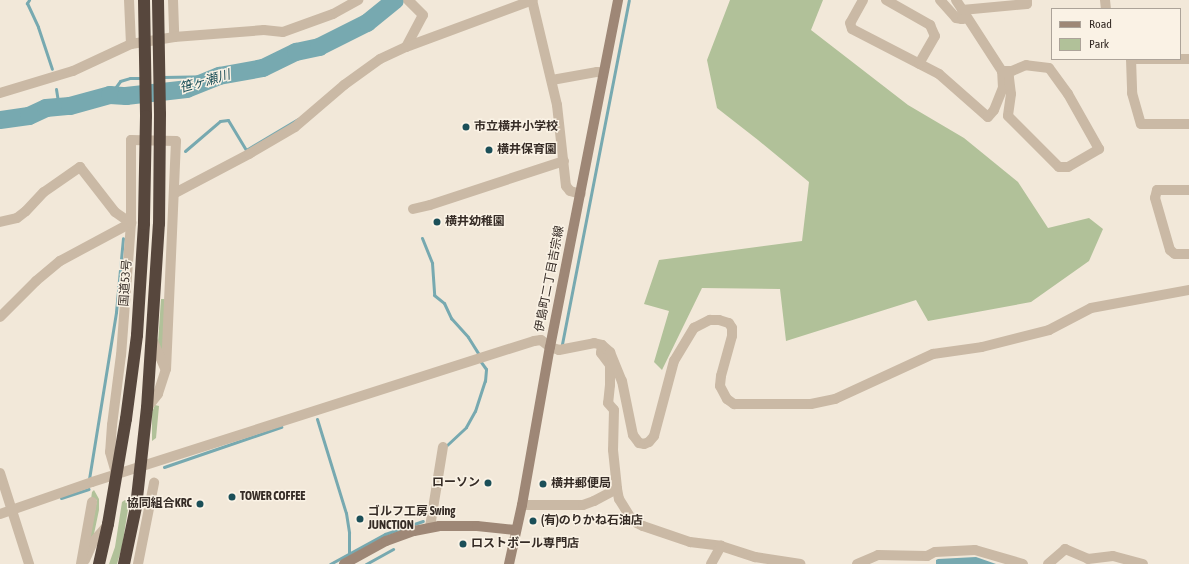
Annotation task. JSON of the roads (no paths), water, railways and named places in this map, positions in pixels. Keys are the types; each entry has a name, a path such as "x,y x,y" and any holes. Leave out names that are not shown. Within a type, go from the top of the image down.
{"highway":[{"name":"国道53号","path":"99,564 108,524 137,335 144,224 146,116 144,0"},
{"path":"124,564 136,507 141,467 147,408 159,224 160,114 158,0"}],"street":[{"path":"129,0 131,44"},
{"path":"173,0 174,37"},
{"path":"0,93 74,71 131,44 174,37 264,30 283,32 333,14 358,0"},
{"path":"406,47 424,15 408,0"},
{"path":"175,193 249,154 295,127 344,85 374,62 406,47 532,0 552,80 561,128 566,186 570,191 581,194"},
{"name":"伊島町二丁目吉宗線","path":"509,564 522,505 550,347 618,0"},
{"path":"863,0 850,23 852,29 939,74 988,117 994,110 1003,88 1002,71"},
{"path":"886,0 930,25 935,36 919,64"},
{"path":"940,0 956,18 962,19 965,14 1027,4 1027,0"},
{"path":"956,0 1002,71 1009,78 1011,94 1008,116 1059,167 1068,167 1099,149 1068,94 1049,68 1026,65 1012,71 1002,71"},
{"path":"1131,60 1132,93 1141,124 1189,124"},
{"path":"552,80 597,72 603,73"},
{"path":"116,475 111,448 121,355 132,223 131,140 176,141 175,193 166,369 158,394 147,408"},
{"path":"413,209 430,205 564,161"},
{"path":"0,222 17,218 26,211 44,192 80,167 115,212 132,223"},
{"path":"1189,190 1157,190 1155,198 1170,250 1174,254 1189,254"},
{"path":"0,317 36,281 60,261 132,223"},
{"path":"0,514 116,475 534,341 541,340 550,347 558,350 594,343 602,345 610,352 617,365 635,440 644,444 649,442 654,436 674,361 694,328 710,320 729,322 732,328 732,336 721,376 720,386 727,398 734,404 810,404 835,399 933,354 982,348 1050,330 1090,308 1189,290"},
{"path":"152,339 166,369"},
{"path":"602,345 601,353 610,365 608,403 614,410 613,450 616,489 619,499 633,521 643,526 690,542 721,546 755,557 800,564"},
{"path":"430,528 443,447"},
{"path":"0,473 29,564"},
{"path":"137,563 154,483"},
{"path":"522,505 583,505 616,489"},
{"path":"82,564 92,502"},
{"path":"136,507 143,539"},
{"path":"82,564 93,542 108,524"},
{"path":"344,564 386,541 414,531 430,528 477,526 516,530"},
{"path":"711,564 721,546"},
{"path":"1048,564 1065,549 1088,559 1113,556 1143,564"},
{"path":"858,564 878,556 927,556 935,552 975,550 1023,564"}],"water":[{"path":"976,557 996,564 936,564 936,560 938,559"}],"waterway":[{"path":"29,0 27,3 38,27 52,69"},
{"name":"笹ヶ瀬川","path":"0,120 29,116 46,108 70,106 110,95 126,96 187,89 219,76 263,68 296,52 319,47 367,23 395,0"},
{"path":"562,344 629,0"},
{"path":"163,77 219,76"},
{"path":"110,95 120,81 130,78 143,78"},
{"path":"56,89 59,107"},
{"path":"185,151 220,121 228,120 246,150 298,119"},
{"path":"89,479 116,312 123,238"},
{"path":"422,238 432,263 434,295 444,303 451,318 468,337 478,353"},
{"path":"447,445 466,427 475,411 485,381 486,369 481,362"},
{"path":"317,419 346,513 349,533 349,554"},
{"path":"164,467 281,427"},
{"path":"61,498 89,489"},
{"path":"330,564 385,534 423,521"},
{"path":"366,564 393,549"}],"place":[{"name":"市立横井小学校","path":"466,127"},
{"name":"横井保育園","path":"489,150"},
{"name":"横井幼稚園","path":"437,222"},
{"name":"ローソン","path":"488,483"},
{"name":"横井郵便局","path":"543,484"},
{"name":"TOWER COFFEE","path":"232,497"},
{"name":"協同組合KRC","path":"200,504"},
{"name":"ゴルフ工房 Swing JUNCTION","path":"360,519"},
{"name":"(有)のりかね石油店","path":"533,521"},
{"name":"ロストボール専門店","path":"463,544"}]}
